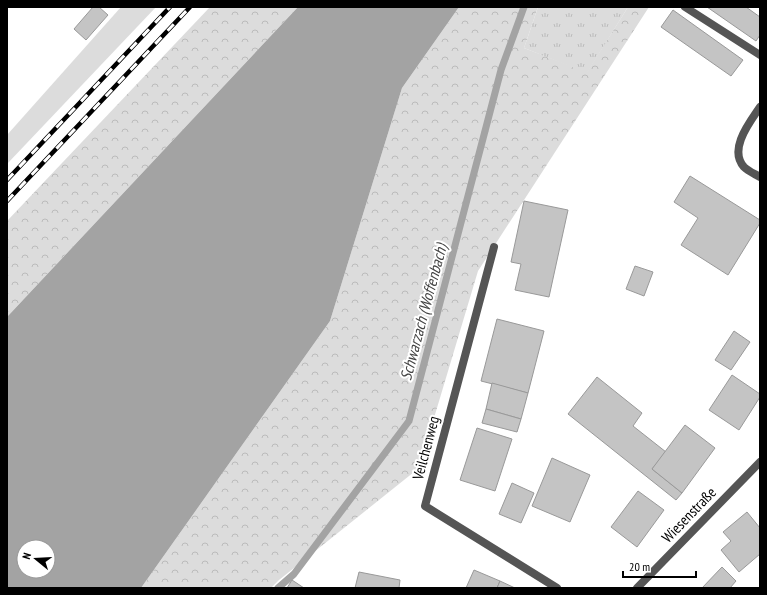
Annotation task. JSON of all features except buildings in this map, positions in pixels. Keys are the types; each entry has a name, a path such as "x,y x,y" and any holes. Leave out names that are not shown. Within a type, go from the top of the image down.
{"street":[{"path":"685,7 760,55"},
{"path":"760,107 745,129 739,142 740,159 744,167 760,177"},
{"name":"Veilchenweg","path":"494,247 425,506 557,588"},
{"name":"Wiesenstraße","path":"637,588 760,462"}],"green space":[{"path":"121,7 156,7 7,164 7,135"},
{"path":"210,7 298,7 7,317 7,221"},
{"path":"459,7 538,7 524,48 587,72 628,7 649,7 478,271 419,468 271,588 141,588 330,321 402,88"},
{"path":"538,7 628,7 587,73 524,48"}],"shaded area":[{"path":"298,7 459,7 402,88 330,321 141,588 7,588 7,317"}],"waterway":[{"name":"Schwarzach (Woffenbach)","path":"278,588 294,574 409,421 501,70 524,7"}],"railway":[{"path":"7,180 170,7"},
{"path":"7,201 190,7"}]}
